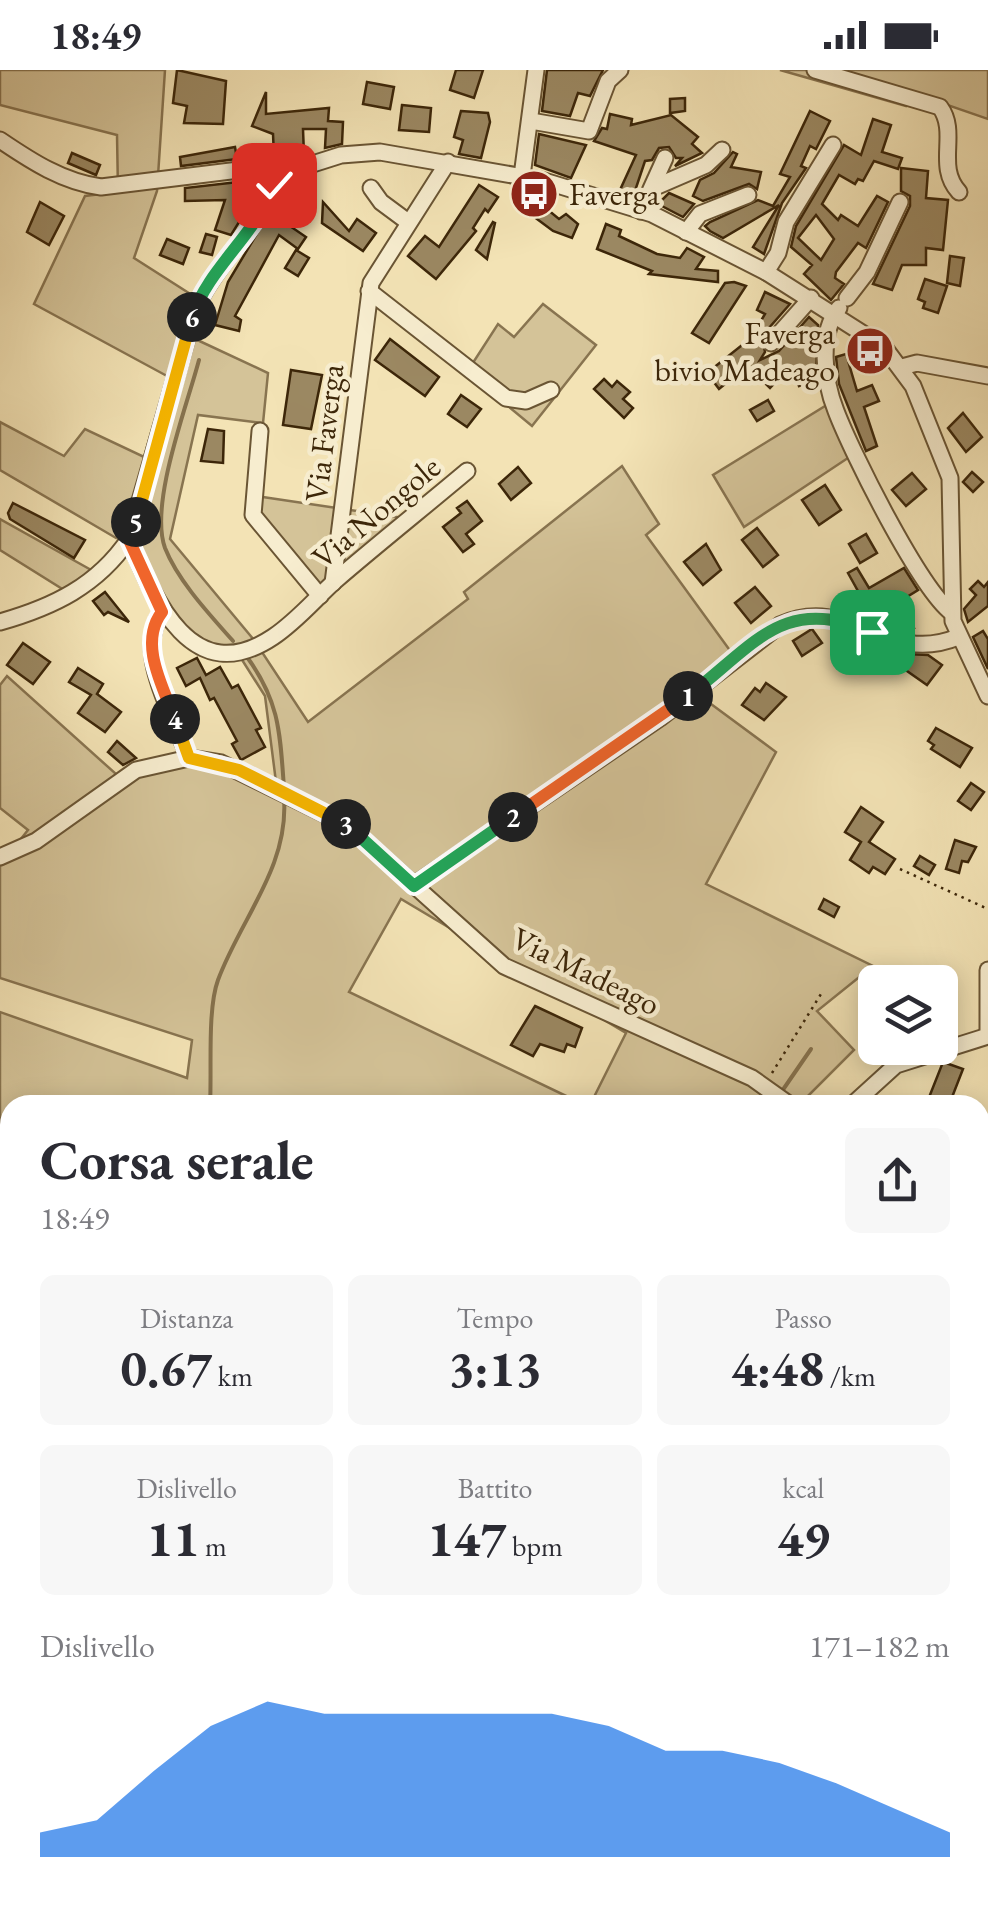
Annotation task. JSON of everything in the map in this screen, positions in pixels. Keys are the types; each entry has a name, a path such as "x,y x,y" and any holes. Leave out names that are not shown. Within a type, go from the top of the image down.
{"street":[{"path":"522,176 536,70"},
{"path":"531,121 589,131 608,81 620,70"},
{"path":"815,70 940,107 948,124 946,173 960,192"},
{"path":"0,140 51,172 82,185 101,187 247,169 277,171 359,153 448,162 522,176 641,210 811,298 840,306 902,366 950,478 951,612 958,637 988,696"},
{"path":"766,272 778,253 786,222 832,145"},
{"path":"655,187 706,166 722,150"},
{"path":"641,210 655,187 665,158"},
{"name":"Via Faverga","path":"333,582 370,291 377,270 448,162"},
{"path":"0,622 68,597 108,566 129,540 195,310 203,291 262,212 277,171"},
{"path":"371,188 381,202 408,222"},
{"path":"686,232 700,214 748,195"},
{"path":"900,202 867,272 840,306 825,337 835,409 914,566 951,612"},
{"path":"370,291 506,398 526,401 551,390"},
{"path":"771,343 811,298"},
{"path":"902,366 917,364 988,376"},
{"name":"Via Nongole","path":"260,431 253,515 320,596"},
{"name":"Via Nongole","path":"129,540 162,612 188,638 216,652 232,653 272,637 467,472"},
{"path":"0,857 36,840 124,776 189,758 154,662 153,632 162,612"},
{"path":"414,886 660,718 796,618 838,618 902,645 938,645 958,637"},
{"name":"Via Madeago","path":"189,758 221,763 347,826 504,966 752,1078 778,1095"},
{"path":"863,1095 896,1065 988,1033 988,970"}],"path":[{"path":"900,870 988,909"},
{"path":"752,1078 770,1076 783,1062 821,994"}],"shaded area":[{"path":"0,70 165,70 157,191 134,258 206,304 193,338 268,373 263,423 198,415 170,539 254,640 308,722 468,599 464,592 622,466 659,524 646,535 734,656 692,690 776,752 706,884 871,965 858,965 858,978 817,1011 854,1050 809,1095 595,1095 626,1033 401,899 349,992 564,1095 0,1095 0,1012 187,1078 192,1040 0,978 0,865 28,830 0,808 0,685 7,676 117,775 201,754 276,782 265,696 239,655 203,641 178,623 125,527 116,538 0,470 0,422 64,456 85,429 144,457 167,376 34,304 85,196 118,192 117,135 0,105"},
{"path":"780,70 988,70 988,119 913,93 906,106"},
{"path":"543,304 596,345 532,426 467,372 498,324 514,337"},
{"path":"830,403 860,450 744,527 713,475"},
{"path":"256,496 404,518 317,592 256,517"},
{"path":"0,519 93,571 64,590 0,550"}],"building":[{"path":"177,70 226,81 223,124 184,123 187,106 173,103"},
{"path":"456,70 483,70 474,98 450,90"},
{"path":"547,70 603,70 590,96 578,93 570,116 542,111"},
{"path":"367,82 394,87 390,109 363,104"},
{"path":"266,92 266,114 329,108 328,121 343,122 342,144 325,148 326,129 303,129 304,155 274,157 273,134 252,126"},
{"path":"685,98 685,111 670,113 670,99"},
{"path":"402,105 431,108 429,132 399,130"},
{"path":"461,111 488,113 490,122 481,158 459,154 463,140 454,137"},
{"path":"810,111 830,121 816,149 810,146 801,166 806,168 782,203 764,254 753,247 779,205 723,238 710,231 705,226 710,222 758,200 773,206 790,177 780,174"},
{"path":"610,114 632,119 631,125 671,115 698,137 692,144 702,153 675,166 682,158 676,158 669,147 659,148 652,160 645,161 634,194 620,190 636,155 594,141 602,128 607,129"},
{"path":"873,119 891,125 882,152 902,158 898,169 874,161 863,181 858,179 855,184 839,175 822,204 838,220 841,215 858,226 877,196 888,202 866,248 858,243 836,272 835,278 844,284 831,300 804,274 812,265 791,247 796,226 844,145 861,155","holes":["816,215 834,239 821,260 798,238"]},
{"path":"539,134 586,145 571,178 535,165"},
{"path":"235,147 237,159 181,166 180,157"},
{"path":"733,152 737,154 731,167 761,172 757,189 749,184 703,201 693,196 700,180 714,173"},
{"path":"72,153 100,165 96,175 68,163"},
{"path":"901,168 928,171 926,198 948,200 943,250 926,248 926,265 902,265 892,290 873,284 910,206 910,196 901,191"},
{"path":"305,181 307,213 296,205 284,222 306,237 298,249 279,235 235,316 241,320 239,331 215,325 228,282 282,192"},
{"path":"252,182 241,219 231,235 215,230 225,200 185,201 185,188"},
{"path":"479,185 498,197 488,212 485,209 473,228 476,231 436,279 408,256 425,236 439,247"},
{"path":"669,193 694,204 683,217 658,204"},
{"path":"40,202 64,216 49,245 27,232"},
{"path":"323,202 349,231 357,219 376,233 363,251 322,223"},
{"path":"542,205 559,219 566,214 578,224 572,238 553,231 533,216"},
{"path":"495,223 487,259 476,250"},
{"path":"606,224 621,230 619,236 657,254 680,258 687,248 704,257 696,269 718,271 718,282 649,274 652,271 597,249"},
{"path":"206,234 217,237 212,255 200,252"},
{"path":"167,239 189,248 183,264 160,255"},
{"path":"296,250 309,258 298,276 285,268"},
{"path":"950,256 964,258 960,286 947,283"},
{"path":"925,279 947,286 938,313 923,308 925,302 918,299"},
{"path":"725,283 746,286 709,343 692,333"},
{"path":"765,292 790,304 762,336 765,352 760,360 779,351 809,317 818,325 816,378 799,386 790,367 770,388 747,366 719,389 707,373 751,338 765,314 757,310"},
{"path":"390,339 439,377 425,396 375,360"},
{"path":"846,354 857,391 872,385 879,401 864,407 877,446 866,451 839,384 836,357"},
{"path":"291,370 322,375 311,429 283,425"},
{"path":"604,379 612,387 617,381 630,392 623,399 633,408 624,418 594,389"},
{"path":"461,395 481,409 467,427 448,414"},
{"path":"768,400 774,411 757,421 750,410"},
{"path":"963,413 982,437 966,452 948,428"},
{"path":"208,429 224,431 223,463 201,461"},
{"path":"518,467 531,483 511,500 499,484"},
{"path":"972,472 983,482 973,492 963,482"},
{"path":"912,473 926,489 906,506 892,490"},
{"path":"825,485 841,510 819,525 802,500"},
{"path":"467,501 482,521 466,534 474,544 463,552 443,527 461,513 457,508"},
{"path":"13,503 85,540 74,558 10,519 8,513"},
{"path":"757,528 778,555 763,567 742,540"},
{"path":"866,534 877,553 860,563 849,544"},
{"path":"706,544 721,570 703,585 684,562"},
{"path":"857,568 869,588 904,568 918,590 902,600 914,628 907,631 885,625 876,604 868,609 848,573"},
{"path":"978,581 984,587 988,582 988,606 968,622 964,609 976,595 970,589"},
{"path":"755,587 771,606 751,623 735,603"},
{"path":"105,592 129,622 108,612 104,615 93,601"},
{"path":"812,629 822,643 802,656 793,641"},
{"path":"983,631 988,639 988,669 973,637"},
{"path":"23,643 50,662 33,684 7,665"},
{"path":"906,654 928,655 942,665 927,685 897,664"},
{"path":"197,658 206,675 220,667 232,688 238,685 261,728 256,730 265,747 241,760 232,744 237,741 214,698 210,700 200,678 186,686 177,668"},
{"path":"78,668 103,684 97,694 121,712 105,732 78,713 91,695 69,682"},
{"path":"766,683 786,697 764,720 742,705 755,688 760,692"},
{"path":"936,728 972,748 960,767 931,749 934,745 928,741"},
{"path":"117,741 136,758 123,765 108,752"},
{"path":"971,783 984,792 971,810 958,801"},
{"path":"861,807 883,822 869,842 895,859 885,874 873,867 869,873 850,860 861,842 845,832"},
{"path":"955,840 976,847 968,862 962,861 959,873 946,869"},
{"path":"920,856 935,865 929,875 914,866"},
{"path":"824,899 839,907 834,917 819,909"},
{"path":"535,1006 582,1028 575,1047 567,1044 564,1052 540,1044 533,1056 511,1045"},
{"path":"942,1065 963,1069 953,1095 930,1095"}],"waterway":[{"path":"199,360 166,481 161,529 165,548 178,573 233,641"},
{"path":"247,657 272,704 284,788"},
{"path":"210,1095 211,1024 218,980 271,870 284,823 284,798"},
{"path":"780,1094 811,1049"}],"place":[{"name":"Faverga","path":"534,194"},
{"name":"Faverga bivio Madeago","path":"870,351"}],"route":[{"path":"274,185 262,212 203,291 195,310 129,540 162,612 153,632 154,662 189,758 203,758 239,770 337,819 414,886 660,718 780,626 810,616 838,618 872,632"}]}
